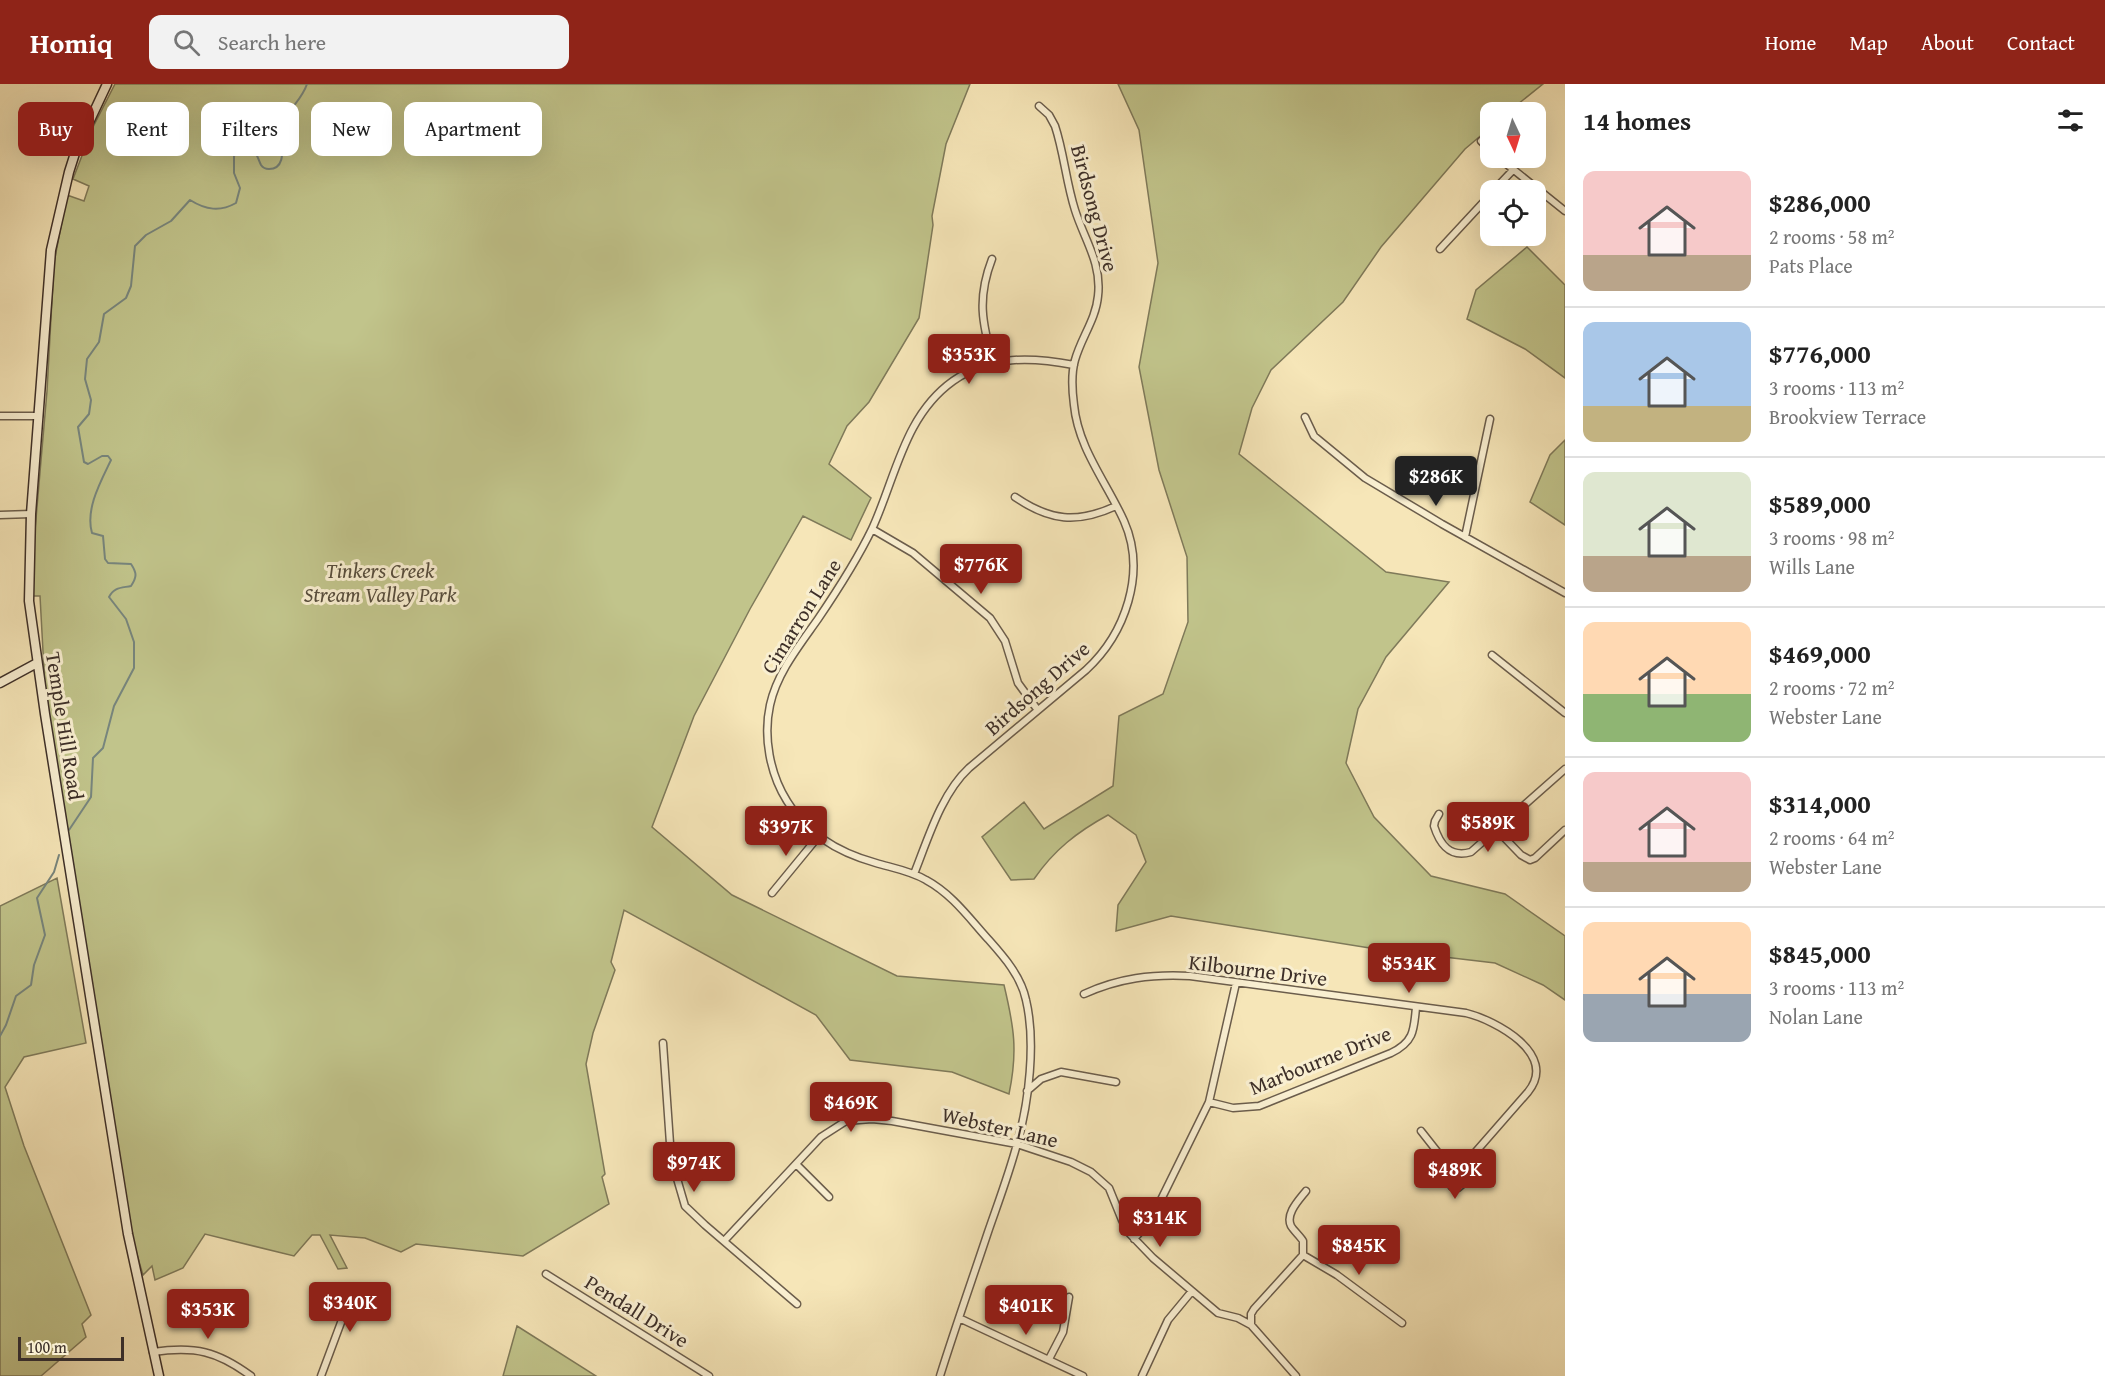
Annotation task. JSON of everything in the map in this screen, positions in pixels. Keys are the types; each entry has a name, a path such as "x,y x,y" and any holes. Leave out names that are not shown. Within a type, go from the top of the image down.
{"main road":[{"name":"Temple Hill Road","path":"107,84 76,150 69,172 56,224 47,283 31,514 29,602 128,1234 159,1376"},
{"path":"0,683 37,663"}],"street":[{"name":"Birdsong Drive","path":"914,874 943,804 956,781 1037,709 1091,666 1119,628 1130,595 1132,564 1127,531 1080,435 1073,397 1074,365 1096,310 1099,290 1096,261 1075,210 1057,131 1049,115 1039,106"},
{"path":"1511,168 1565,211"},
{"path":"1503,180 1513,170"},
{"path":"1440,249 1480,205"},
{"path":"992,259 982,289 981,304 984,329 993,362 1033,359 1074,365"},
{"name":"Cimarron Lane","path":"940,1376 1017,1144 1027,1088 1029,1025 1023,989 1002,954 952,899 938,887 914,874 855,857 818,837 796,814 777,782 770,754 769,711 771,700 784,670 847,574 872,530 915,422 931,401 955,380 993,362"},
{"path":"0,416 39,416"},
{"path":"1305,417 1314,436 1365,478 1565,593"},
{"path":"1466,537 1490,419"},
{"path":"1015,497 1043,513 1066,518 1088,517 1116,506"},
{"path":"0,515 31,514"},
{"path":"872,530 913,553 990,618 1005,640 1018,683 1037,709"},
{"path":"1491,655 1522,677 1565,713"},
{"path":"1439,814 1435,821 1436,830 1448,850 1455,854 1471,852 1565,769"},
{"path":"1496,829 1521,855 1530,860 1540,854 1565,830"},
{"path":"772,893 818,837"},
{"name":"Kilbourne Drive","path":"1084,994 1117,981 1145,976 1190,976 1466,1013 1483,1017 1508,1030 1528,1050 1534,1061 1536,1074 1533,1086 1465,1164 1464,1183 1454,1188 1449,1184 1447,1164 1421,1131"},
{"path":"1134,1239 1152,1218 1209,1102 1236,983"},
{"name":"Marbourne Drive","path":"1209,1102 1233,1108 1259,1106 1391,1053 1404,1046 1411,1036 1416,1007"},
{"path":"663,1043 671,1158 685,1206 797,1304"},
{"path":"1027,1088 1041,1078 1061,1072 1116,1082"},
{"name":"Webster Lane","path":"724,1241 821,1137 846,1121 873,1119 892,1121 1017,1144 1071,1162 1099,1177 1109,1188 1122,1220 1134,1239 1218,1313 1238,1318 1251,1325 1296,1376"},
{"path":"796,1164 829,1197"},
{"path":"1447,1164 1459,1166 1465,1164"},
{"path":"1251,1325 1251,1314 1254,1309 1303,1256 1304,1244 1291,1226 1290,1217 1295,1205 1306,1191"},
{"path":"1303,1256 1337,1275 1402,1323"},
{"name":"Pendall Drive","path":"546,1274 709,1376"},
{"path":"321,1376 349,1302 345,1289"},
{"path":"1142,1376 1168,1320 1192,1292"},
{"path":"1049,1359 1063,1332 1069,1297"},
{"path":"959,1318 1083,1376"},
{"path":"153,1352 190,1349 217,1354 250,1376"}],"green space":[{"name":"Tinkers Creek Stream Valley Park","path":"115,84 970,84 946,144 932,216 933,225 919,318 869,402 847,426 829,464 871,498 851,540 803,516 750,609 694,716 652,827 732,895 897,976 1004,985 1014,1039 1009,1094 952,1072 850,1060 816,1015 624,910 611,962 615,970 593,1033 586,1064 605,1174 602,1177 609,1204 523,1256 416,1244 401,1252 365,1238 330,1235 347,1268 338,1269 320,1235 312,1235 294,1256 205,1234 183,1268 155,1280 152,1266 143,1275 133,1241 45,688 40,596 33,596 34,542 47,391 54,263 67,195 84,201 89,186 73,179 82,156 94,156 94,125"},
{"path":"1118,84 1543,84 1520,102 1480,102 1480,136 1465,149 1381,247 1343,302 1271,370 1252,408 1239,454 1386,572 1449,582 1386,657 1358,709 1346,763 1374,817 1431,876 1505,894 1565,936 1565,1000 1543,985 1495,963 1376,949 1171,916 1116,931 1118,905 1146,862 1136,835 1108,815 1067,842 1034,879 1011,880 982,837 1024,802 1044,829 1113,786 1119,716 1163,694 1188,622 1187,557 1159,470 1139,367 1158,263 1139,130"},
{"path":"1527,247 1565,285 1565,378 1525,349 1467,319 1476,290"},
{"path":"1565,440 1565,525 1530,502 1550,455"},
{"path":"57,878 86,1043 24,1057 5,1087 24,1146 91,1315 82,1324 86,1337 41,1376 0,1376 0,906"},
{"path":"517,1326 596,1376 503,1376"}],"waterway":[{"path":"69,830 91,797 93,758 103,748 114,706 134,668 134,642 126,619 109,597 116,590 131,586 135,573 131,564 108,563 105,559 103,536 92,533 90,524 95,495 111,460 108,456 102,456 88,464 84,462 78,427 89,414 91,400 85,379 87,359 99,342 104,314 126,298 131,286 135,246 146,235 171,221 190,200 213,209 224,208 236,203 240,188 234,173 234,156 242,149 253,148 263,167 275,168 282,158 283,125 307,84"},
{"path":"0,1036 16,996 31,985 34,965 45,935 37,898 54,872 59,855"}]}
